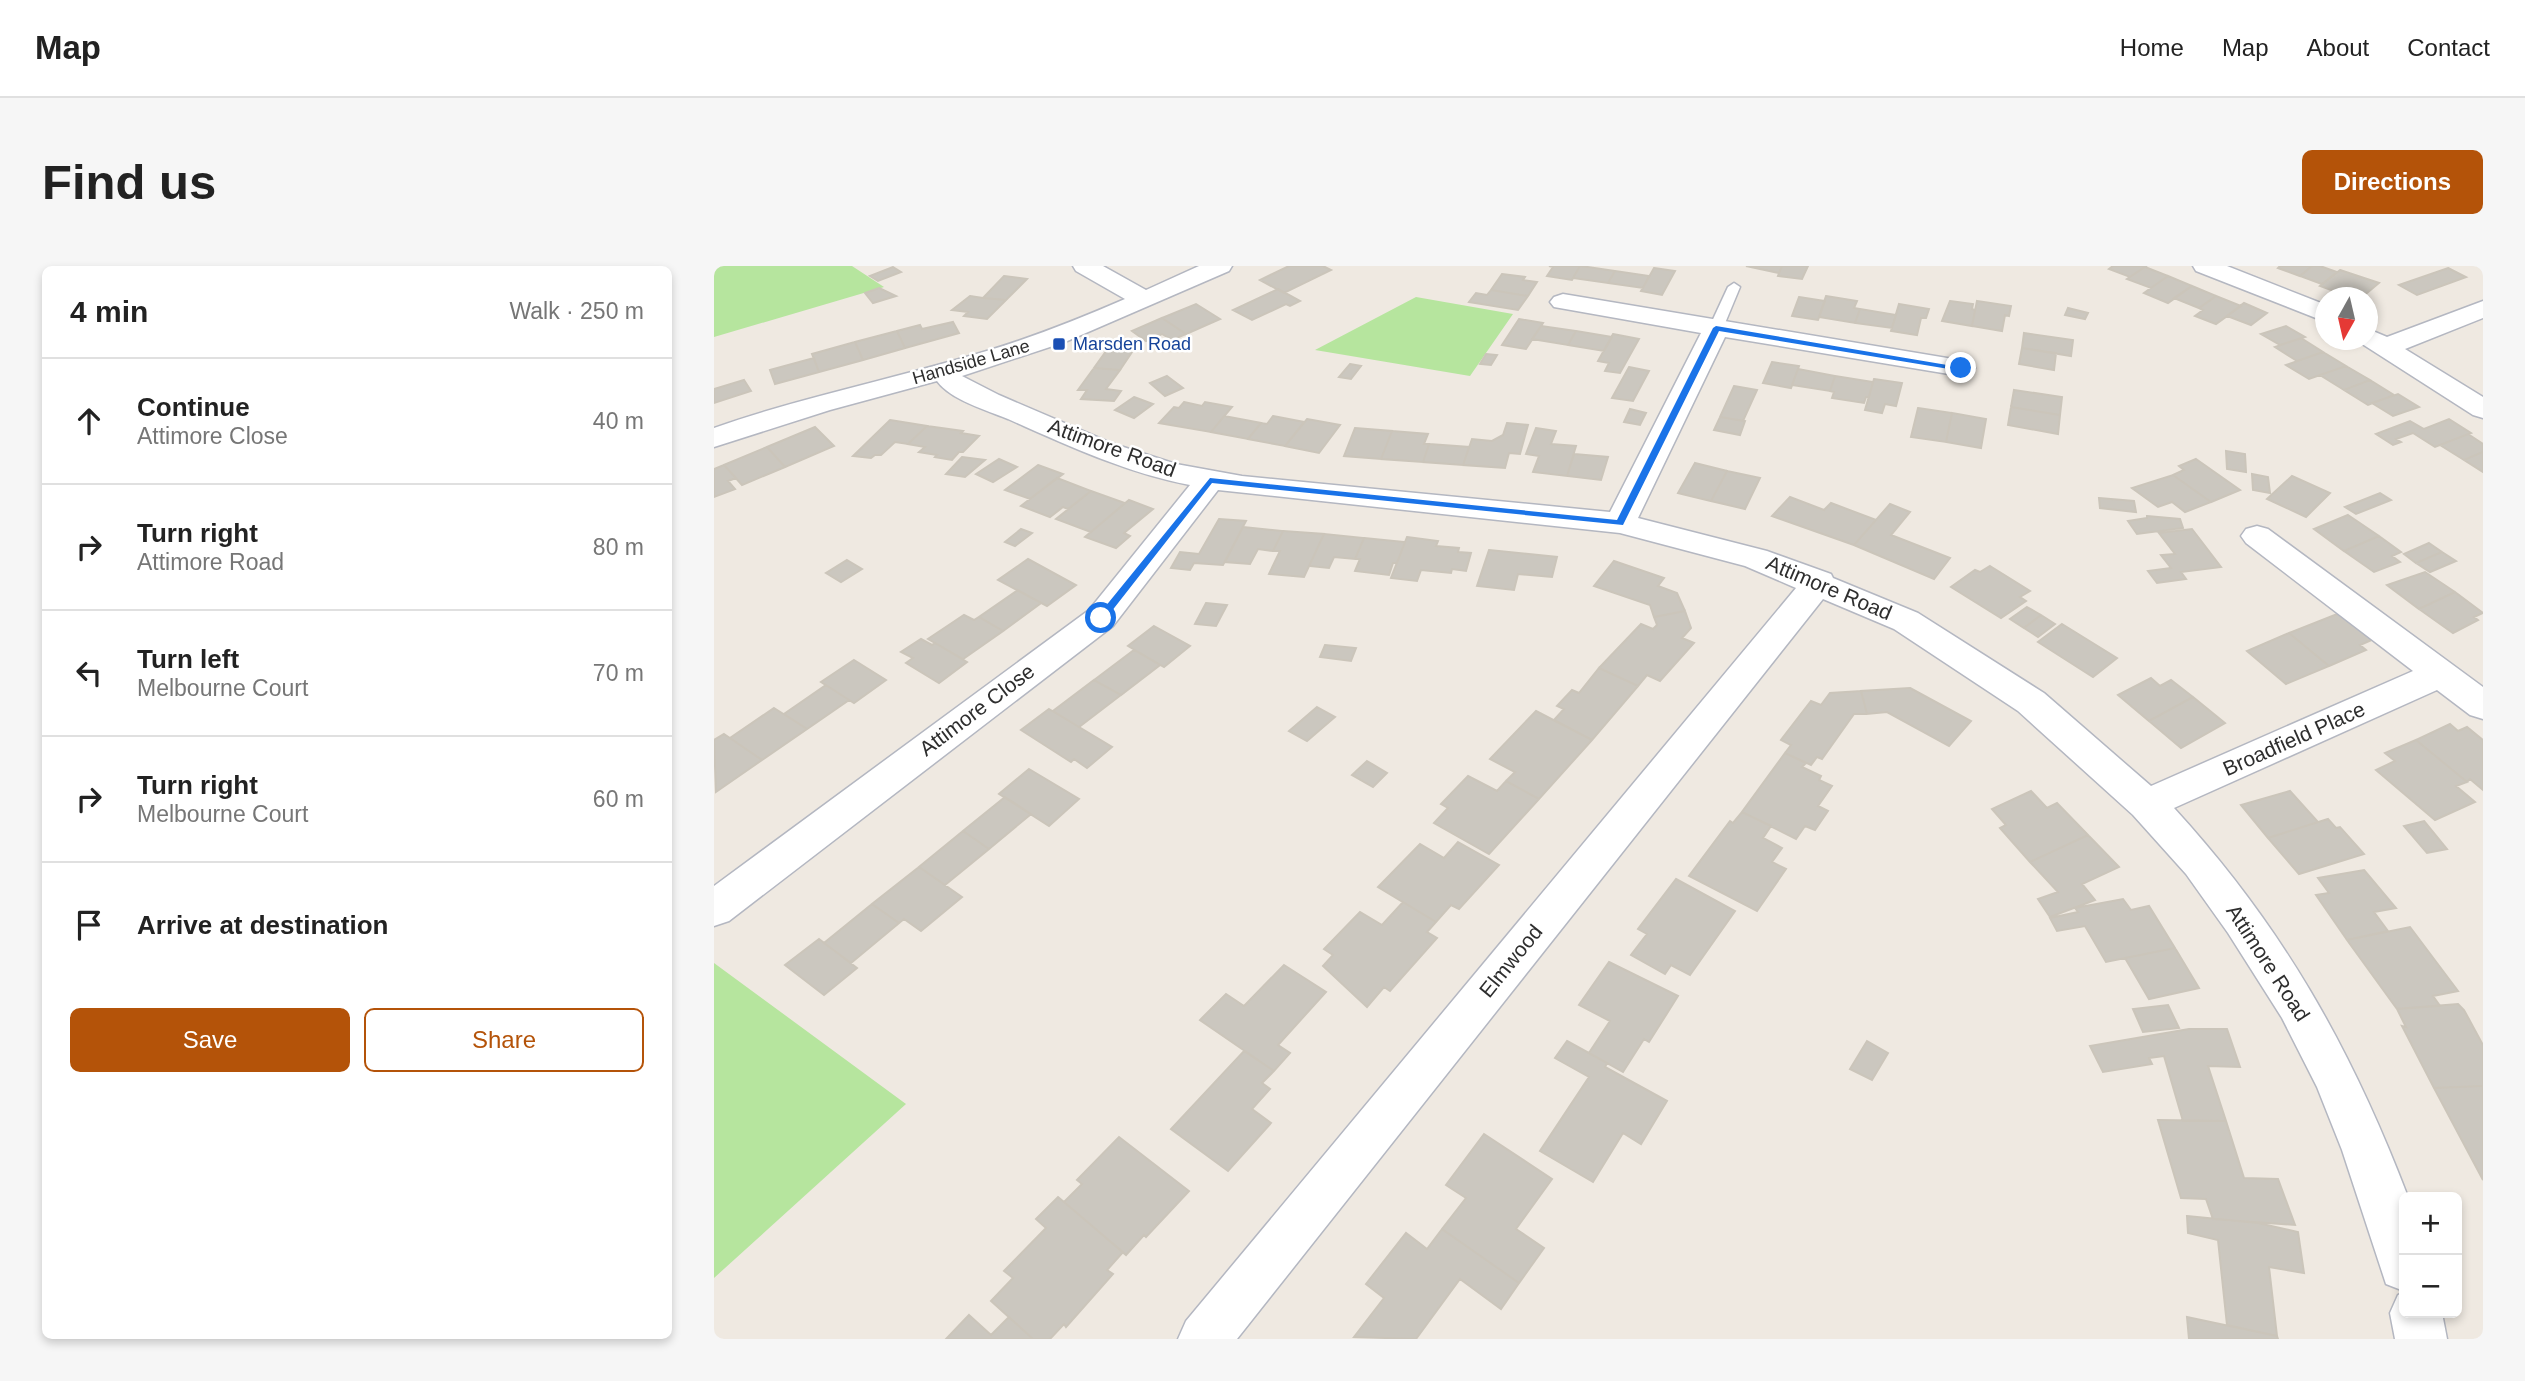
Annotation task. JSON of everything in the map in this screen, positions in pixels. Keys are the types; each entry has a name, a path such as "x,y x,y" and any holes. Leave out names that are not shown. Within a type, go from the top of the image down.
{"street":[{"path":"1085,266 1145,300"},
{"name":"Handside Lane","path":"714,438 833,398 944,371 1057,336 1220,266"},
{"path":"2205,266 2315,310"},
{"path":"1563,302 1961,368"},
{"path":"2378,342 2483,309"},
{"path":"1620,523 1716,328"},
{"path":"2378,343 2433,380 2483,409"},
{"name":"Attimore Road","path":"944,371 952,382 989,401 1101,449 1171,472 1210,480 1620,523 1756,558 1819,582 1906,621 2031,702 2147,804 2200,863 2297,1004 2336,1079 2366,1150 2396,1232 2401,1255"},
{"name":"Attimore Close","path":"714,909 1101,618 1210,480"},
{"path":"2256,536 2483,706"},
{"name":"Elmwood","path":"1204,1339 1819,582"},
{"name":"Broadfield Place","path":"2147,804 2440,674"},
{"path":"2417,1318 2421,1339"}],"lane":[{"path":"1716,328 1734,287"}],"green space":[{"path":"714,266 852,266 884,287 714,337"},
{"path":"1416,297 1513,314 1470,376 1315,350"},
{"path":"714,963 906,1104 714,1278"}],"building":[{"path":"1289,266 1323,266 1331,270 1284,293 1260,280"},
{"path":"1549,266 1580,266 1572,280 1547,276 1553,267"},
{"path":"1580,266 1615,271 1608,283 1573,278"},
{"path":"1746,266 1782,266 1779,273"},
{"path":"1782,266 1808,266 1802,279 1778,276"},
{"path":"2113,266 2146,266 2130,277 2109,269"},
{"path":"2312,266 2300,276 2278,268"},
{"path":"2312,266 2337,272 2322,284 2300,276"},
{"path":"893,267 901,272 878,281 870,276"},
{"path":"2145,267 2168,276 2151,288 2127,279"},
{"path":"1654,268 1675,271 1662,295 1641,291"},
{"path":"2448,268 2466,277 2417,295 2399,285"},
{"path":"2340,270 2379,283 2374,287 2320,286"},
{"path":"1615,271 1649,276 1643,288 1608,283"},
{"path":"1502,274 1525,277 1523,280 1537,282 1528,296 1491,290"},
{"path":"1004,276 1027,279 1006,300 983,298"},
{"path":"2168,276 2192,286 2168,303 2144,293"},
{"path":"2192,286 2216,296 2199,308 2174,298"},
{"path":"879,288 896,296 873,303 865,293"},
{"path":"1278,289 1300,301 1290,306 1286,304 1252,320 1233,310"},
{"path":"1491,290 1528,296 1518,310 1469,302 1476,293 1487,295"},
{"path":"970,296 1006,300 987,319 964,316 968,312 952,310"},
{"path":"1826,296 1857,301 1854,308 1860,309 1855,323 1819,317"},
{"path":"2216,296 2241,306 2216,324 2195,316 2203,310 2199,308"},
{"path":"1799,297 1825,301 1818,320 1792,316"},
{"path":"1950,301 1973,304 1972,309 1975,310 1972,326 1942,321"},
{"path":"1977,301 2011,306 2009,316 2005,315 2002,331 1972,326"},
{"path":"2244,303 2267,313 2251,325 2227,316"},
{"path":"1196,304 1220,319 1186,334 1162,318"},
{"path":"1899,304 1929,309 1926,318 1921,318 1917,335 1891,331"},
{"path":"2068,308 2088,313 2085,319 2065,315"},
{"path":"1860,309 1896,315 1892,328 1855,323"},
{"path":"1162,318 1186,334 1172,340 1162,334 1146,341 1132,331"},
{"path":"1519,319 1543,323 1526,349 1502,345"},
{"path":"953,322 959,333 905,348 897,331 920,325 922,329"},
{"path":"1541,326 1576,331 1568,345 1532,339"},
{"path":"2286,326 2305,337 2280,345 2261,334"},
{"path":"897,331 905,348 863,360 855,342"},
{"path":"1576,331 1612,337 1604,351 1568,345"},
{"path":"2024,333 2073,340 2071,356 2022,348"},
{"path":"1613,334 1639,339 1620,373 1605,371 1609,363 1598,361"},
{"path":"2301,338 2315,347 2315,350 2323,352 2297,361 2275,347"},
{"path":"855,342 863,360 819,372 812,354"},
{"path":"1109,347 1134,349 1120,370 1094,368"},
{"path":"2022,348 2056,353 2054,370 2019,364"},
{"path":"2323,352 2346,366 2309,379 2286,365"},
{"path":"1486,354 1497,355 1491,365 1480,364"},
{"path":"814,358 819,372 775,384 770,370"},
{"path":"1772,362 1799,366 1791,388 1763,383"},
{"path":"1350,364 1361,366 1351,379 1339,377"},
{"path":"2346,366 2370,380 2344,390 2320,375"},
{"path":"1629,367 1649,371 1633,401 1612,398"},
{"path":"1094,368 1120,370 1106,389 1121,391 1114,401 1081,399 1087,390 1078,390"},
{"path":"1798,369 1835,376 1830,391 1792,385"},
{"path":"1167,376 1183,388 1165,396 1150,383"},
{"path":"1835,376 1873,382 1869,397 1866,397 1864,403 1832,398 1834,392 1830,391"},
{"path":"1874,379 1902,383 1896,406 1885,404 1882,413 1865,410"},
{"path":"744,380 751,391 714,403 714,389"},
{"path":"2370,380 2394,395 2368,405 2344,390"},
{"path":"1734,386 1757,390 1743,421 1720,417"},
{"path":"2014,390 2062,397 2060,415 2011,407"},
{"path":"2398,394 2419,407 2393,416 2372,403"},
{"path":"1134,397 1153,404 1134,418 1115,410"},
{"path":"1184,402 1202,406 1205,402 1232,407 1211,432 1159,423 1174,407 1179,408"},
{"path":"2011,407 2060,415 2058,434 2008,425"},
{"path":"1918,408 1952,413 1946,442 1911,437"},
{"path":"1630,409 1646,413 1640,425 1624,422"},
{"path":"1952,413 1986,419 1981,448 1946,442"},
{"path":"1224,416 1261,423 1248,439 1211,432"},
{"path":"1273,416 1304,422 1285,446 1248,439 1261,423 1267,424"},
{"path":"1720,417 1745,421 1740,435 1714,430"},
{"path":"1307,419 1340,425 1319,453 1285,446"},
{"path":"2449,419 2471,433 2435,447 2413,433 2396,439 2401,442 2393,445 2376,434 2410,421 2424,429"},
{"path":"890,420 927,426 908,444 895,442 881,455 871,458 853,456"},
{"path":"1507,423 1528,425 1520,454 1509,453 1505,468 1463,465 1472,439 1492,441 1503,435"},
{"path":"927,426 979,436 952,460 935,457 937,455 919,452 925,447 908,444"},
{"path":"815,427 834,446 785,467 767,447"},
{"path":"1355,428 1392,431 1381,459 1344,456"},
{"path":"1536,428 1556,431 1551,444 1576,446 1567,476 1533,472 1539,456 1526,454"},
{"path":"1392,431 1428,434 1424,444 1429,444 1423,462 1381,459"},
{"path":"2468,434 2483,444 2483,452 2464,460 2440,445"},
{"path":"1429,444 1469,447 1463,465 1423,462"},
{"path":"767,447 785,467 742,485 724,465"},
{"path":"2226,451 2245,454 2246,472 2227,469"},
{"path":"2483,452 2483,472 2464,460"},
{"path":"1574,454 1608,457 1601,480 1567,476"},
{"path":"962,457 985,460 965,477 946,474"},
{"path":"999,459 1017,467 993,482 976,474"},
{"path":"2196,459 2240,490 2211,502 2173,475 2184,470 2179,466"},
{"path":"1695,463 1727,471 1711,501 1678,493"},
{"path":"724,465 736,478 728,481 735,489 714,497 714,469"},
{"path":"1038,465 1063,474 1030,499 1005,490"},
{"path":"1727,471 1760,478 1745,509 1711,501"},
{"path":"2252,474 2268,477 2270,493 2253,490"},
{"path":"2173,475 2211,502 2185,512 2172,502 2158,507 2132,488"},
{"path":"2292,476 2330,493 2306,517 2267,499"},
{"path":"1057,478 1091,491 1068,509 1063,507 1050,517 1021,506"},
{"path":"1091,491 1125,503 1091,532 1056,519"},
{"path":"2380,493 2391,500 2356,514 2345,507"},
{"path":"1790,497 1824,510 1831,503 1876,520 1854,545 1772,516"},
{"path":"2099,498 2134,501 2136,512 2100,508"},
{"path":"1129,500 1153,509 1124,533 1130,536 1116,548 1085,537"},
{"path":"1890,504 1910,512 1891,535 1950,558 1934,579 1854,545"},
{"path":"2348,515 2379,536 2344,551 2314,529"},
{"path":"2147,516 2180,519 2183,528 2137,534 2128,521"},
{"path":"1219,519 1246,521 1223,565 1194,563 1190,570 1171,568 1180,552 1199,554"},
{"path":"1243,527 1283,531 1273,551 1258,549 1250,564 1225,562"},
{"path":"1021,529 1032,533 1015,546 1005,542"},
{"path":"2192,529 2221,567 2181,572 2186,579 2157,583 2148,571 2171,568 2161,555 2175,554 2159,533"},
{"path":"1283,531 1324,534 1304,577 1269,574 1280,551 1273,551"},
{"path":"1324,534 1364,538 1355,559 1334,557 1329,568 1309,566"},
{"path":"2379,536 2401,552 2392,556 2400,562 2374,572 2344,551"},
{"path":"1407,537 1438,541 1436,546 1459,548 1458,552 1471,553 1466,571 1452,569 1451,573 1421,570 1417,581 1391,578"},
{"path":"1364,538 1405,542 1389,575 1355,571 1360,559 1355,559"},
{"path":"2429,543 2442,552 2416,563 2404,554"},
{"path":"1489,550 1557,557 1552,577 1518,574 1514,590 1477,586"},
{"path":"2442,552 2456,561 2430,572 2416,563"},
{"path":"1028,559 1076,585 1047,606 998,580"},
{"path":"847,560 862,569 841,582 826,573"},
{"path":"1614,561 1664,578 1658,586 1677,593 1685,611 1654,617 1650,605 1594,586"},
{"path":"1990,566 2030,591 2020,597 2026,601 2001,618 1951,587 1975,570 1980,572"},
{"path":"2425,572 2455,592 2419,609 2387,585"},
{"path":"1018,590 1041,603 1003,631 979,617"},
{"path":"2455,592 2483,613 2474,617 2478,620 2453,633 2419,609"},
{"path":"1206,603 1227,605 1216,626 1195,624"},
{"path":"2027,607 2041,615 2024,628 2010,619"},
{"path":"1685,611 1691,628 1682,638 1694,643 1660,681 1647,675 1638,686 1599,668 1641,624 1653,629 1657,625 1654,617"},
{"path":"2340,613 2374,639 2360,645 2366,650 2329,666 2289,633"},
{"path":"964,615 974,620 979,617 1003,631 963,659 928,639"},
{"path":"2041,615 2055,624 2038,637 2024,628"},
{"path":"2062,624 2117,658 2093,677 2038,642"},
{"path":"1154,626 1190,646 1164,667 1128,646"},
{"path":"2289,633 2329,666 2286,684 2247,651"},
{"path":"921,639 932,645 935,643 967,662 939,683 906,663 913,658 901,652"},
{"path":"1325,645 1356,648 1351,661 1320,657"},
{"path":"1134,650 1160,665 1121,695 1094,680"},
{"path":"854,660 886,680 854,703 821,682"},
{"path":"1599,668 1638,686 1592,740 1554,720 1564,709 1557,706 1572,690 1579,693"},
{"path":"2151,678 2160,686 2171,680 2193,697 2149,721 2118,695"},
{"path":"1094,680 1121,695 1079,727 1053,711"},
{"path":"826,685 849,700 807,729 784,714"},
{"path":"1910,688 1971,721 1949,746 1887,712 1867,714 1861,691"},
{"path":"1861,691 1867,714 1854,714 1822,759 1817,757 1811,765 1785,753 1791,745 1781,740 1811,701 1821,705 1830,693"},
{"path":"2193,697 2225,723 2181,748 2149,721"},
{"path":"1317,707 1335,717 1307,741 1289,731"},
{"path":"774,708 807,729 762,760 730,738"},
{"path":"1049,709 1112,747 1087,768 1074,759 1071,762 1021,730"},
{"path":"1536,711 1592,740 1539,799 1506,781 1515,772 1490,759"},
{"path":"2450,724 2458,731 2467,727 2483,740 2483,790 2470,779 2467,782 2416,740"},
{"path":"724,734 762,760 716,792 714,740"},
{"path":"2416,740 2467,782 2456,786 2475,802 2435,820 2376,770 2395,761 2385,753"},
{"path":"1785,753 1806,763 1802,767 1821,776 1819,780 1832,786 1818,806 1828,811 1815,830 1805,826 1796,839 1742,812"},
{"path":"1367,761 1387,773 1373,787 1352,775"},
{"path":"1029,769 1079,799 1049,826 999,794"},
{"path":"1468,776 1497,791 1506,781 1539,799 1489,854 1434,823 1448,808 1441,804"},
{"path":"2031,791 2047,808 2057,803 2088,835 2030,862 2000,828 2006,825 1992,809"},
{"path":"2290,791 2318,822 2268,838 2241,805"},
{"path":"1005,797 1031,814 989,849 963,831"},
{"path":"1742,812 1771,826 1763,838 1782,848 1772,862 1786,869 1757,911 1689,876 1730,821 1733,823"},
{"path":"2328,819 2336,828 2340,827 2364,854 2299,874 2268,838"},
{"path":"2424,821 2447,849 2427,853 2404,826"},
{"path":"963,831 989,849 945,885 919,867"},
{"path":"2088,835 2119,867 2082,884 2095,900 2050,917 2038,899 2058,892 2030,862"},
{"path":"1458,842 1499,865 1459,909 1451,905 1436,922 1378,887 1420,844 1444,858"},
{"path":"919,867 962,897 921,931 904,919 899,923 872,904"},
{"path":"2364,870 2396,908 2374,912 2388,931 2347,940 2316,895 2329,893 2318,878"},
{"path":"1676,879 1735,911 1690,975 1671,965 1665,974 1631,955 1647,934 1638,929"},
{"path":"2123,899 2131,910 2149,906 2175,948 2106,962 2085,926 2057,931 2050,918 2078,912 2075,908"},
{"path":"1403,902 1436,922 1427,932 1437,938 1390,991 1384,987 1367,1007 1323,966 1333,955 1324,949 1360,912 1382,925"},
{"path":"872,904 899,923 851,963 824,943"},
{"path":"2410,927 2458,991 2433,996 2440,1006 2397,1009 2347,940"},
{"path":"819,939 857,968 824,995 785,965"},
{"path":"2175,948 2199,988 2149,999 2125,958"},
{"path":"1609,962 1678,996 1649,1042 1644,1039 1623,1072 1589,1053 1610,1021 1579,1005"},
{"path":"1284,965 1326,992 1278,1045 1290,1053 1274,1071 1200,1020 1226,994 1244,1006"},
{"path":"2458,1004 2483,1045 2483,1086 2434,1088 2402,1026 2406,1027 2397,1009"},
{"path":"2168,1005 2179,1028 2143,1032 2133,1009"},
{"path":"2189,1029 2227,1029 2240,1067 2208,1066 2226,1121 2183,1121 2164,1056 2149,1058 2152,1064 2103,1072 2090,1046"},
{"path":"1567,1041 1607,1063 1605,1067 1667,1101 1641,1144 1623,1133 1593,1182 1540,1151 1589,1077 1555,1058"},
{"path":"1867,1041 1888,1053 1872,1080 1850,1069"},
{"path":"1244,1051 1274,1071 1262,1083 1270,1089 1252,1109 1271,1123 1228,1171 1171,1129"},
{"path":"2483,1086 2483,1180 2434,1088"},
{"path":"2158,1120 2226,1121 2244,1178 2278,1179 2295,1225 2213,1219 2206,1199 2181,1198"},
{"path":"1484,1134 1552,1179 1516,1229 1544,1248 1519,1283 1442,1229 1466,1198 1446,1185"},
{"path":"1119,1137 1189,1191 1126,1255 1064,1202 1082,1184 1077,1180"},
{"path":"1058,1197 1123,1252 1107,1270 1113,1274 1066,1327 1064,1324 1050,1339 1033,1339 991,1301 1013,1278 1004,1271 1046,1228 1036,1219"},
{"path":"2187,1216 2258,1223 2298,1232 2304,1273 2269,1267 2277,1336 2227,1325 2218,1240 2188,1233"},
{"path":"1442,1229 1519,1283 1501,1309 1460,1279 1416,1339 1354,1337 1384,1298 1366,1284 1406,1233 1427,1249"},
{"path":"969,1315 991,1335 1009,1317 1033,1339 946,1339"},
{"path":"2187,1317 2277,1336 2278,1339 2189,1339"}],"place":[{"name":"Marsden Road","path":"1059,344"}],"route":[{"path":"1101,618 1210,480 1620,523 1716,328 1961,368"}]}
